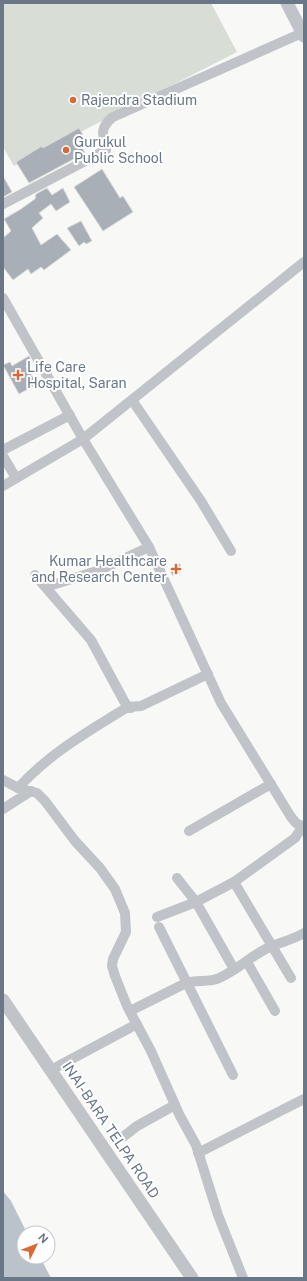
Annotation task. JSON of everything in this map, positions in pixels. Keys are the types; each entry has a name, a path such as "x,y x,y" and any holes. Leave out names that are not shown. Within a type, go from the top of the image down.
{"street":[{"path":"3,204 106,150 102,136 103,129 108,121 113,117 303,34 287,3"},
{"path":"3,486 83,439 304,262"},
{"path":"3,298 83,439 149,547 221,703 291,817 303,827 295,838 234,882 158,922 186,983 233,1076"},
{"path":"132,400 197,496 231,551"},
{"path":"3,450 70,415"},
{"path":"3,456 16,478"},
{"path":"46,587 100,570 149,547"},
{"path":"35,575 91,640 124,701 131,708"},
{"path":"18,788 34,770 55,753 126,708 141,706 208,674"},
{"path":"3,780 18,788 37,793 45,801 75,842 100,868 115,889 125,913 126,932 113,959 112,966 136,1024 151,1051 198,1152 218,1215 243,1278"},
{"path":"189,831 270,784"},
{"path":"3,810 30,792"},
{"path":"177,878 196,902 234,969"},
{"path":"234,882 291,978"},
{"path":"130,1011 186,983 195,980 209,981 219,978 272,946 291,941 304,933"},
{"path":"247,962 275,1011"},
{"name":"INAI-BARA TELPA ROAD","path":"3,1000 192,1278"},
{"path":"50,1070 136,1024"},
{"path":"198,1152 304,1099"},
{"path":"123,1137 137,1126 175,1105"}],"shaded area":[{"name":"Rajendra Stadium","path":"3,3 211,3 237,52 14,166 3,147"},
{"path":"3,1191 11,1201 23,1225 16,1225 16,1265 44,1265 51,1278 3,1278"}],"building":[{"path":"79,128 83,135 77,138 85,153 29,183 16,162 42,146 43,148"},
{"path":"102,169 120,198 123,196 133,212 103,231 74,187"},
{"path":"3,176 12,192 3,197"},
{"path":"47,188 52,195 63,188 70,202 56,211 51,204 39,213 43,218 32,228 41,245 57,234 71,250 44,270 41,267 31,274 28,269 13,280 3,267 3,238 11,231 4,219 35,199 36,194"},
{"path":"81,221 92,241 86,244 84,242 79,246 67,228"},
{"path":"29,356 32,363 26,366 37,384 19,394 3,365 10,362 12,366"},
{"path":"179,563 183,570 173,576 169,569"}],"place":[{"name":"Rajendra Stadium","path":"73,100"},
{"name":"Gurukul Public School","path":"66,150"},
{"name":"Life Care Hospital, Saran","path":"18,375"},
{"name":"Kumar Healthcare and Research Center","path":"176,569"}]}
